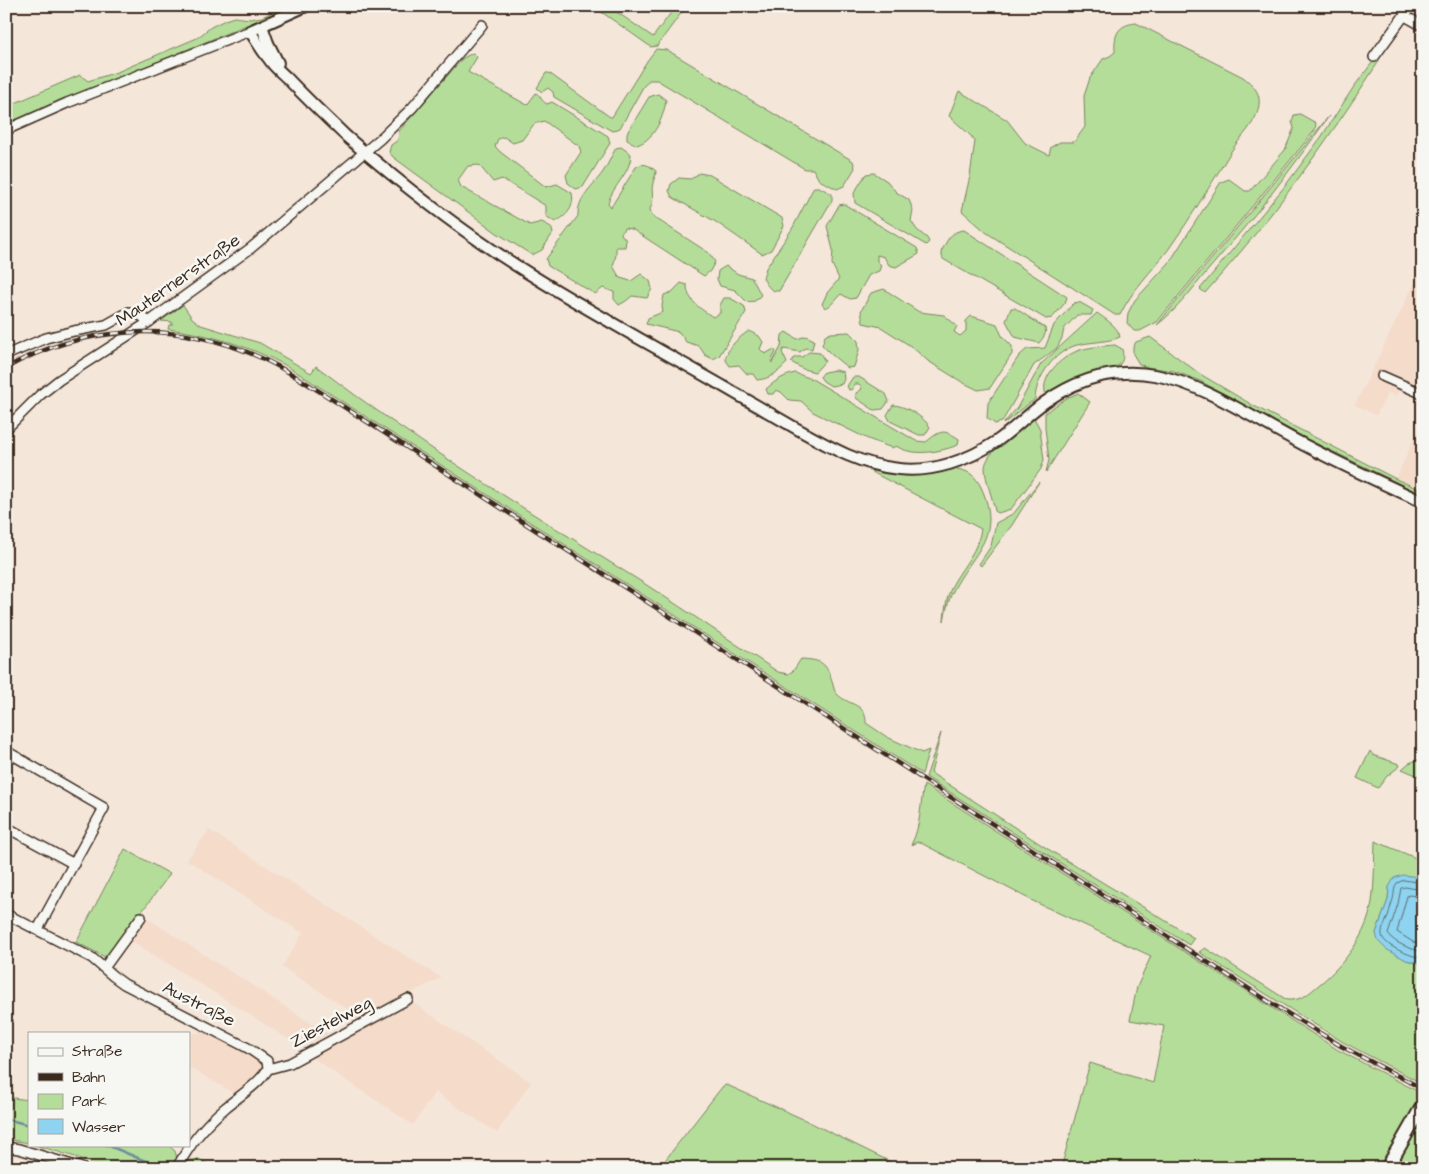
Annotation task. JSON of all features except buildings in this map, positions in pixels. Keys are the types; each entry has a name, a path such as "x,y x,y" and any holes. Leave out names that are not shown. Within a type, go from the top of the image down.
{"highway":[{"path":"1387,1168 1423,1105"}],"main road":[{"path":"306,6 250,30 270,61 318,110 364,152 454,223 518,266 758,406 854,459 881,467 903,470 945,465 972,456 996,441 1045,402 1079,383 1098,377 1129,373 1150,373 1197,387 1306,446 1371,479 1423,502"},
{"path":"262,26 275,58 288,79"}],"street":[{"path":"1374,57 1411,6"},
{"path":"1405,16 1423,26"},
{"name":"Mauternerstraße","path":"6,429 40,395 59,380 149,322 251,248 364,152 412,108 482,25"},
{"path":"6,130 67,103 250,30"},
{"path":"6,355 46,338 106,325 129,312 140,315 149,322"},
{"path":"1382,376 1423,394"},
{"path":"6,751 104,808 38,930"},
{"path":"6,827 74,864"},
{"name":"Austraße","path":"6,914 92,958 113,976 144,995 248,1048 267,1061 268,1069"},
{"path":"104,968 142,917"},
{"name":"Ziestelweg","path":"268,1069 290,1063 408,999"},
{"path":"177,1168 206,1126 264,1077 268,1069"},
{"path":"6,1147 19,1149 82,1168"}],"shaded area":[{"path":"1418,276 1423,278 1423,400 1399,390 1396,396 1388,393 1376,415 1355,405"},
{"path":"1423,419 1423,491 1396,479"},
{"path":"209,830 441,978 347,1024 350,1019 350,1013 346,1008 282,967 303,933 187,860"},
{"path":"145,917 328,1034 301,1047 130,940"},
{"path":"413,1003 531,1082 497,1133 435,1092 413,1125 310,1056"},
{"path":"201,1029 247,1051 262,1063 263,1068 260,1073 235,1094 190,1068 190,1034 198,1033"}],"green space":[{"path":"285,6 292,6 6,125 6,107 80,75 88,81 117,72 197,38 211,27 225,20 234,17 250,19 262,17"},
{"path":"593,6 608,6 653,37 676,6 688,6 657,46 651,47"},
{"path":"1136,23 1243,77 1257,92 1259,105 1258,112 1252,123 1232,150 1168,250 1136,289 1120,315 1115,315 987,233 962,211 975,141 949,116 959,91 1007,120 1025,143 1049,155 1051,147 1060,142 1074,142 1085,127 1084,96 1090,78 1103,59 1115,52 1115,41 1118,32 1125,26"},
{"path":"656,49 667,50 853,161 855,168 844,186 837,189 819,180 813,169 805,169 657,80 649,80 643,87 620,128 612,131 554,97 553,92 548,88 542,92 537,88 546,73 549,73 612,117"},
{"path":"473,53 477,57 468,72 527,105 536,93 547,104 552,102 608,136 610,143 583,187 576,189 568,183 566,175 581,152 579,146 544,121 534,124 522,140 513,143 504,137 498,139 495,146 499,151 546,187 557,184 572,193 571,207 563,217 555,222 546,216 546,206 502,179 493,182 479,165 468,166 458,180 461,187 530,225 542,222 551,227 553,233 542,250 532,255 497,233 393,157 389,152 391,145 398,140 399,131 463,58"},
{"path":"1375,59 1379,61 1318,151 1252,238 1205,293 1200,289 1285,186"},
{"path":"658,94 666,100 661,120 654,132 649,138 637,145 627,140 627,133 649,97"},
{"path":"1300,114 1316,123 1315,130 1157,322 1140,331 1134,331 1127,323 1128,313 1135,300 1169,263 1221,182 1229,179 1245,191 1250,191 1285,150 1294,128 1292,122 1294,115"},
{"path":"1329,116 1241,232 1171,313 1157,325"},
{"path":"621,147 631,154 630,161 610,197 608,203 611,207 636,167 644,164 649,166 656,171 652,187 653,202 650,209 652,216 709,253 715,262 710,271 704,276 632,229 624,228 621,234 626,240 625,247 616,247 613,266 620,278 631,281 641,274 650,281 652,289 647,298 632,296 619,305 614,299 614,292 603,288 595,294 548,266 546,259 578,216 580,204 586,192 603,172 616,148"},
{"path":"699,173 710,175 782,218 784,226 771,250 762,254 716,222 672,197 669,191 671,184 679,178 691,179"},
{"path":"874,173 887,181 896,192 909,200 913,210 911,221 917,230 927,238 929,242 926,245 855,203 854,193 866,174"},
{"path":"814,187 819,187 832,194 832,200 779,291 773,290 769,288 763,278 766,268 792,229"},
{"path":"844,204 917,248 919,254 896,267 889,265 884,257 877,255 877,261 881,265 879,271 869,275 856,298 850,299 841,294 832,304 825,308 822,304 827,293 839,279 832,264 833,250 827,226 839,205"},
{"path":"964,230 1067,297 1065,303 1052,318 1046,319 943,259 941,252 952,234"},
{"path":"726,266 738,274 752,278 761,295 755,301 747,302 735,290 720,286 717,279 718,271"},
{"path":"681,283 687,285 689,296 692,300 713,317 720,313 720,305 724,298 730,298 744,306 746,312 719,356 713,359 705,355 699,346 686,342 679,332 646,324 648,318 663,312 664,295 672,292"},
{"path":"884,289 919,312 944,315 957,326 954,332 960,336 966,331 966,321 971,316 997,324 1002,336 1012,346 1012,354 990,388 978,390 962,382 928,361 912,347 881,327 863,323 861,311 871,293"},
{"path":"1079,302 1093,310 1091,315 1077,315 1064,329 1057,348 1034,365 1002,422 995,424 987,418 988,403 1019,356 1027,349 1045,348 1054,325 1074,303"},
{"path":"183,305 192,318 201,325 260,343 311,373 316,366 437,452 645,584 778,672 788,674 793,671 801,659 820,662 829,672 836,693 860,708 866,723 887,737 922,753 929,750 922,774 287,366 258,352 229,342 199,334 168,329 172,322 161,321"},
{"path":"1011,308 1015,308 1045,328 1045,334 1039,343 1015,337 1006,321"},
{"path":"1097,313 1114,326 1120,337 1077,345 1061,353 1043,374 1035,399 1003,424 1017,408 1041,364"},
{"path":"749,331 759,336 763,342 760,349 765,354 774,349 776,352 771,361 772,363 781,347 782,335 786,332 797,339 806,336 814,340 812,349 805,348 800,352 784,349 782,352 787,363 773,375 757,380 753,374 747,374 739,365 730,366 725,359 734,343"},
{"path":"849,332 858,341 859,350 854,367 848,368 822,345 825,336 831,333"},
{"path":"1150,337 1200,374 1254,406 1423,491 1423,495 1309,440 1200,381 1174,371 1146,367 1139,364 1133,354 1133,347 1136,342"},
{"path":"1115,345 1122,349 1123,358 1120,364 1082,376 1046,395 1045,388 1049,375 1064,358 1077,351"},
{"path":"809,352 820,353 825,361 815,372 803,369 791,362 795,357 802,357"},
{"path":"835,370 843,372 844,379 842,384 831,386 820,377 824,372"},
{"path":"795,373 812,379 916,441 926,442 938,433 945,432 959,439 958,445 943,450 927,452 910,451 896,446 892,448 868,439 813,412 801,401 789,400 781,392 776,390 773,394 768,394 766,389 783,377"},
{"path":"853,377 859,377 886,394 889,401 883,409 874,410 856,398 856,393 862,387 859,384 854,384 853,389 849,390 847,386"},
{"path":"1078,393 1090,402 1046,472 1049,460 1045,413 1065,399"},
{"path":"893,405 908,409 923,419 930,427 925,435 919,435 890,421 887,415"},
{"path":"1034,418 1040,429 1044,460 1041,469 1011,509 998,513 995,511 986,478 985,468 987,461 997,448"},
{"path":"955,469 971,474 979,483 987,504 989,519 983,544 953,591 948,602 944,621 946,606 954,582 974,551 981,529 868,470 879,473 912,475"},
{"path":"1039,482 1012,525 981,566 979,564 991,546 996,523 1014,513"},
{"path":"941,733 931,773 1051,851 1194,938 1189,945 926,777"},
{"path":"1370,751 1373,755 1400,766 1387,776 1378,788 1357,778"},
{"path":"1423,758 1423,778 1402,769 1409,763"},
{"path":"924,785 1338,1050 1423,1094 1382,1168 1061,1168 1090,1063 1153,1083 1164,1026 1130,1020 1137,987 1151,956 1033,901 921,843 917,842 911,845 918,823"},
{"path":"1375,841 1423,861 1423,879 1419,877 1389,887 1388,900 1376,933 1406,960 1423,964 1423,1084 1343,1042 1199,952 1205,948 1287,1000 1305,996 1329,976 1346,958 1354,948 1365,926 1373,894"},
{"path":"125,849 170,874 107,958 76,942"},
{"path":"727,1085 803,1119 903,1168 659,1168 723,1086"},
{"path":"6,1097 28,1100 28,1143 6,1139"},
{"path":"1423,1115 1423,1168 1393,1168"},
{"path":"38,1146 169,1146 175,1151 177,1159 173,1168 103,1168 82,1159"},
{"path":"199,1159 215,1168 182,1168 187,1162"}],"water":[{"path":"1403,875 1423,879 1423,964 1406,960 1386,949 1378,941 1376,933 1388,900 1389,887 1394,878"}],"waterway":[{"path":"6,1119 28,1125"},
{"path":"109,1146 162,1168"}],"railway":[{"path":"6,368 35,354 65,343 96,336 128,332 159,332 191,336 222,343 275,365 341,405 1274,1005 1341,1046 1423,1089"}]}
